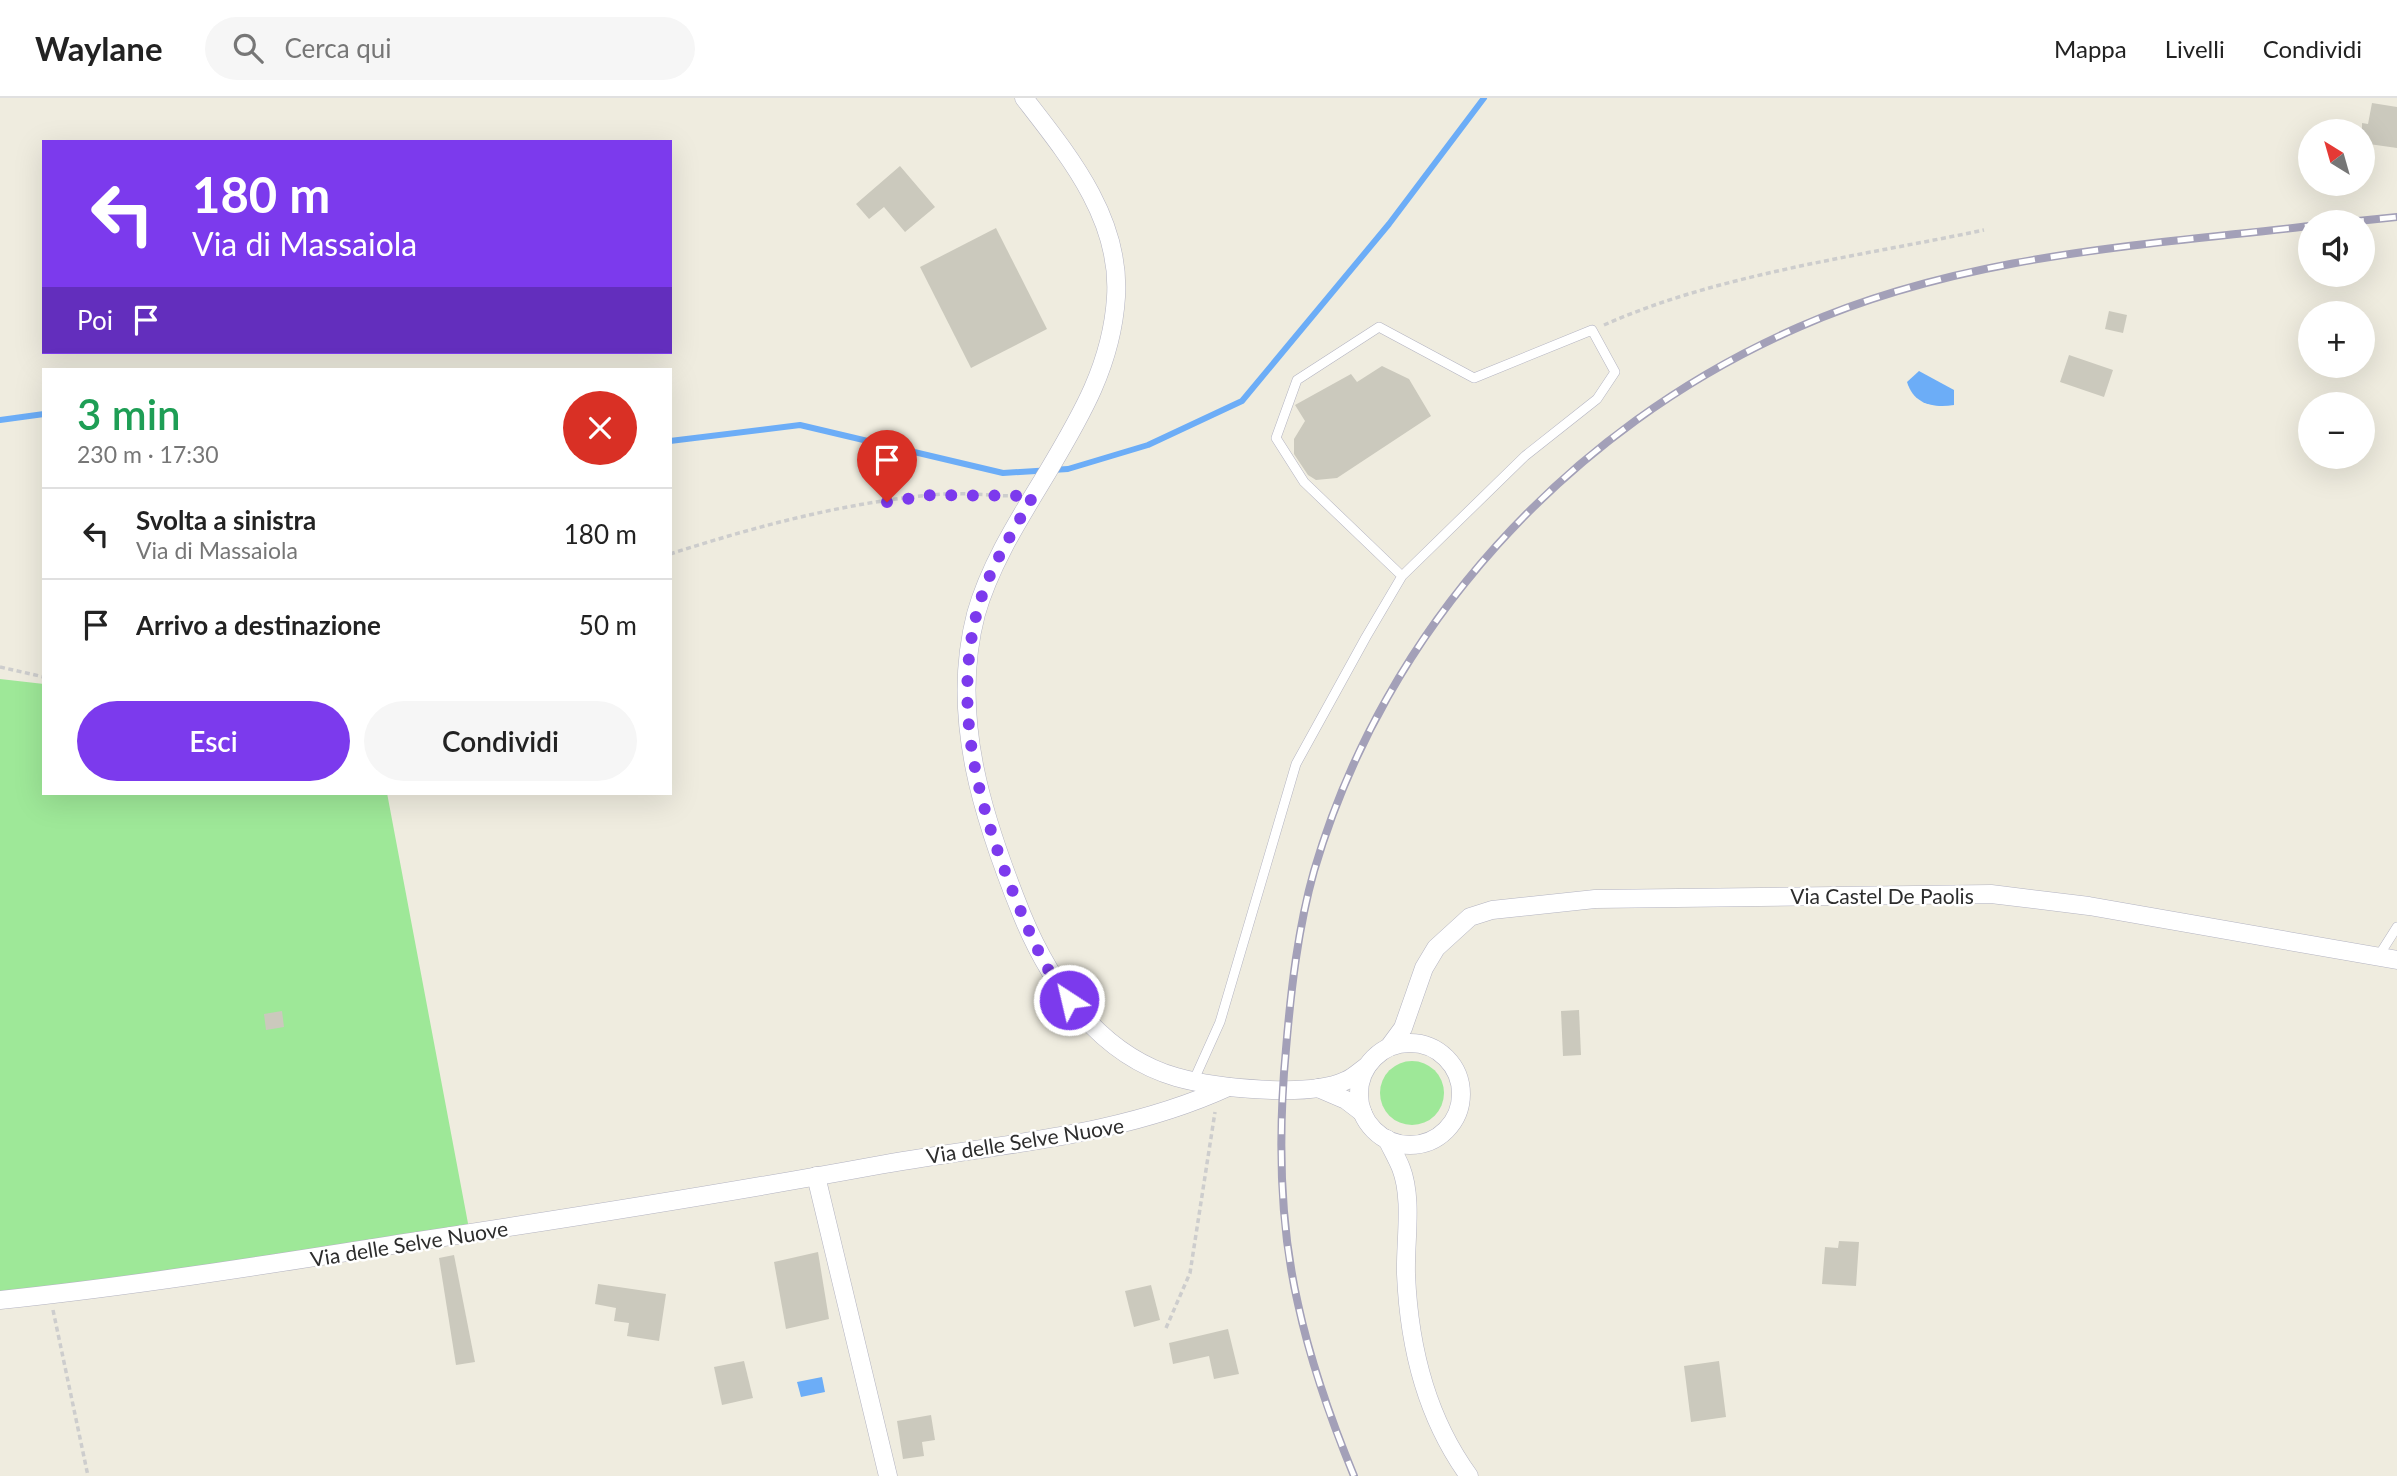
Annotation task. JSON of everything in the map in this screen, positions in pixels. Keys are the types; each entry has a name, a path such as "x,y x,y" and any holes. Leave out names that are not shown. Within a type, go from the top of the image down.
{"street":[{"path":"1024,98 1068,157 1096,204 1111,244 1116,268 1114,320 1104,364 1091,397 1033,496 987,583 970,646 969,729 988,821 1032,939 1062,991 1087,1020 1121,1049 1153,1068 1193,1082 1223,1090 1318,1088 1346,1081 1389,1047 1412,1043 1434,1049"},
{"name":"Via Castel De Paolis","path":"1389,1047 1403,1028 1424,968 1436,948 1471,918 1492,910 1620,898 1991,894 2089,906 2397,960"},
{"path":"1318,1088 1346,1100 1363,1113 1377,1132 1387,1139 1416,1144 1442,1133 1458,1110 1460,1089 1454,1068 1434,1049 1415,1020 1413,1004"},
{"path":"1363,1113 1359,1097 1367,1066"},
{"name":"Via delle Selve Nuove","path":"0,1300 661,1205 1131,1123 1223,1090"},
{"path":"1387,1139 1402,1170 1406,1197 1406,1278 1413,1341 1421,1376 1437,1420 1469,1476"},
{"path":"1406,1197 1416,1144"},
{"path":"816,1176 888,1476"}],"lane":[{"path":"1193,1082 1220,1022 1296,764 1402,576 1525,456 1597,399 1615,372 1592,330 1474,378 1379,327 1297,380 1276,438 1304,482 1402,576"},
{"path":"2378,957 2397,927"}],"path":[{"path":"1592,330 1645,307 1748,279 1984,230"},
{"path":"672,553 748,529 932,495 1033,496"},
{"path":"0,667 42,677"},
{"path":"1166,1328 1190,1273 1223,1090"},
{"path":"50,1294 88,1476"}],"green space":[{"path":"0,679 42,684 42,795 387,795 470,1234 0,1295"},
{"path":"1412,1061 1430,1067 1438,1075 1444,1093 1438,1111 1430,1119 1412,1125 1394,1119 1386,1111 1380,1093 1386,1075 1394,1067"}],"water":[{"path":"1919,371 1954,390 1954,405 1932,405 1914,396 1907,382"},
{"path":"822,1377 825,1392 801,1397 797,1382"}],"building":[{"path":"2372,103 2397,107 2397,148 2375,145 2375,119 2369,119"},
{"path":"900,166 935,207 905,232 884,207 869,219 856,204"},
{"path":"996,228 1047,329 971,368 920,267"},
{"path":"2109,311 2127,315 2123,333 2105,329"},
{"path":"2069,355 2113,370 2104,397 2060,382"},
{"path":"1382,366 1409,379 1431,416 1337,478 1316,480 1308,475 1294,454 1294,439 1305,421 1295,405 1351,374 1357,382"},
{"path":"1579,1010 1581,1055 1563,1056 1561,1011"},
{"path":"282,1011 284,1027 266,1030 264,1014"},
{"path":"1839,1241 1859,1242 1856,1286 1822,1284 1825,1247 1838,1248"},
{"path":"818,1252 829,1319 786,1329 774,1262"},
{"path":"454,1255 475,1362 456,1365 439,1258"},
{"path":"598,1284 666,1294 659,1341 627,1336 629,1323 614,1321 616,1308 595,1304"},
{"path":"1151,1285 1160,1320 1134,1327 1125,1291"},
{"path":"1228,1329 1239,1374 1214,1379 1209,1356 1173,1364 1169,1343"},
{"path":"744,1361 753,1398 722,1405 714,1367"},
{"path":"1719,1361 1726,1417 1691,1422 1684,1366"},
{"path":"931,1415 935,1440 922,1442 924,1456 903,1459 897,1421"}],"waterway":[{"path":"672,441 800,425 1003,473 1068,469 1148,445 1242,401 1389,224 1484,98"},
{"path":"0,420 42,414"}],"railway":[{"path":"2375,219 2397,217"},
{"path":"1354,1476 1315,1370 1298,1304 1287,1241 1281,1145 1288,1026 1308,893 1346,782 1387,698 1438,619 1496,546 1563,479 1636,420 1715,369 1799,327 1861,303 1986,269 2115,248 2298,227"}],"route":[{"path":"887,502 932,495 1033,496 993,570 977,613 970,646 968,716 977,776 998,855 1038,952 1069,1000"}]}
